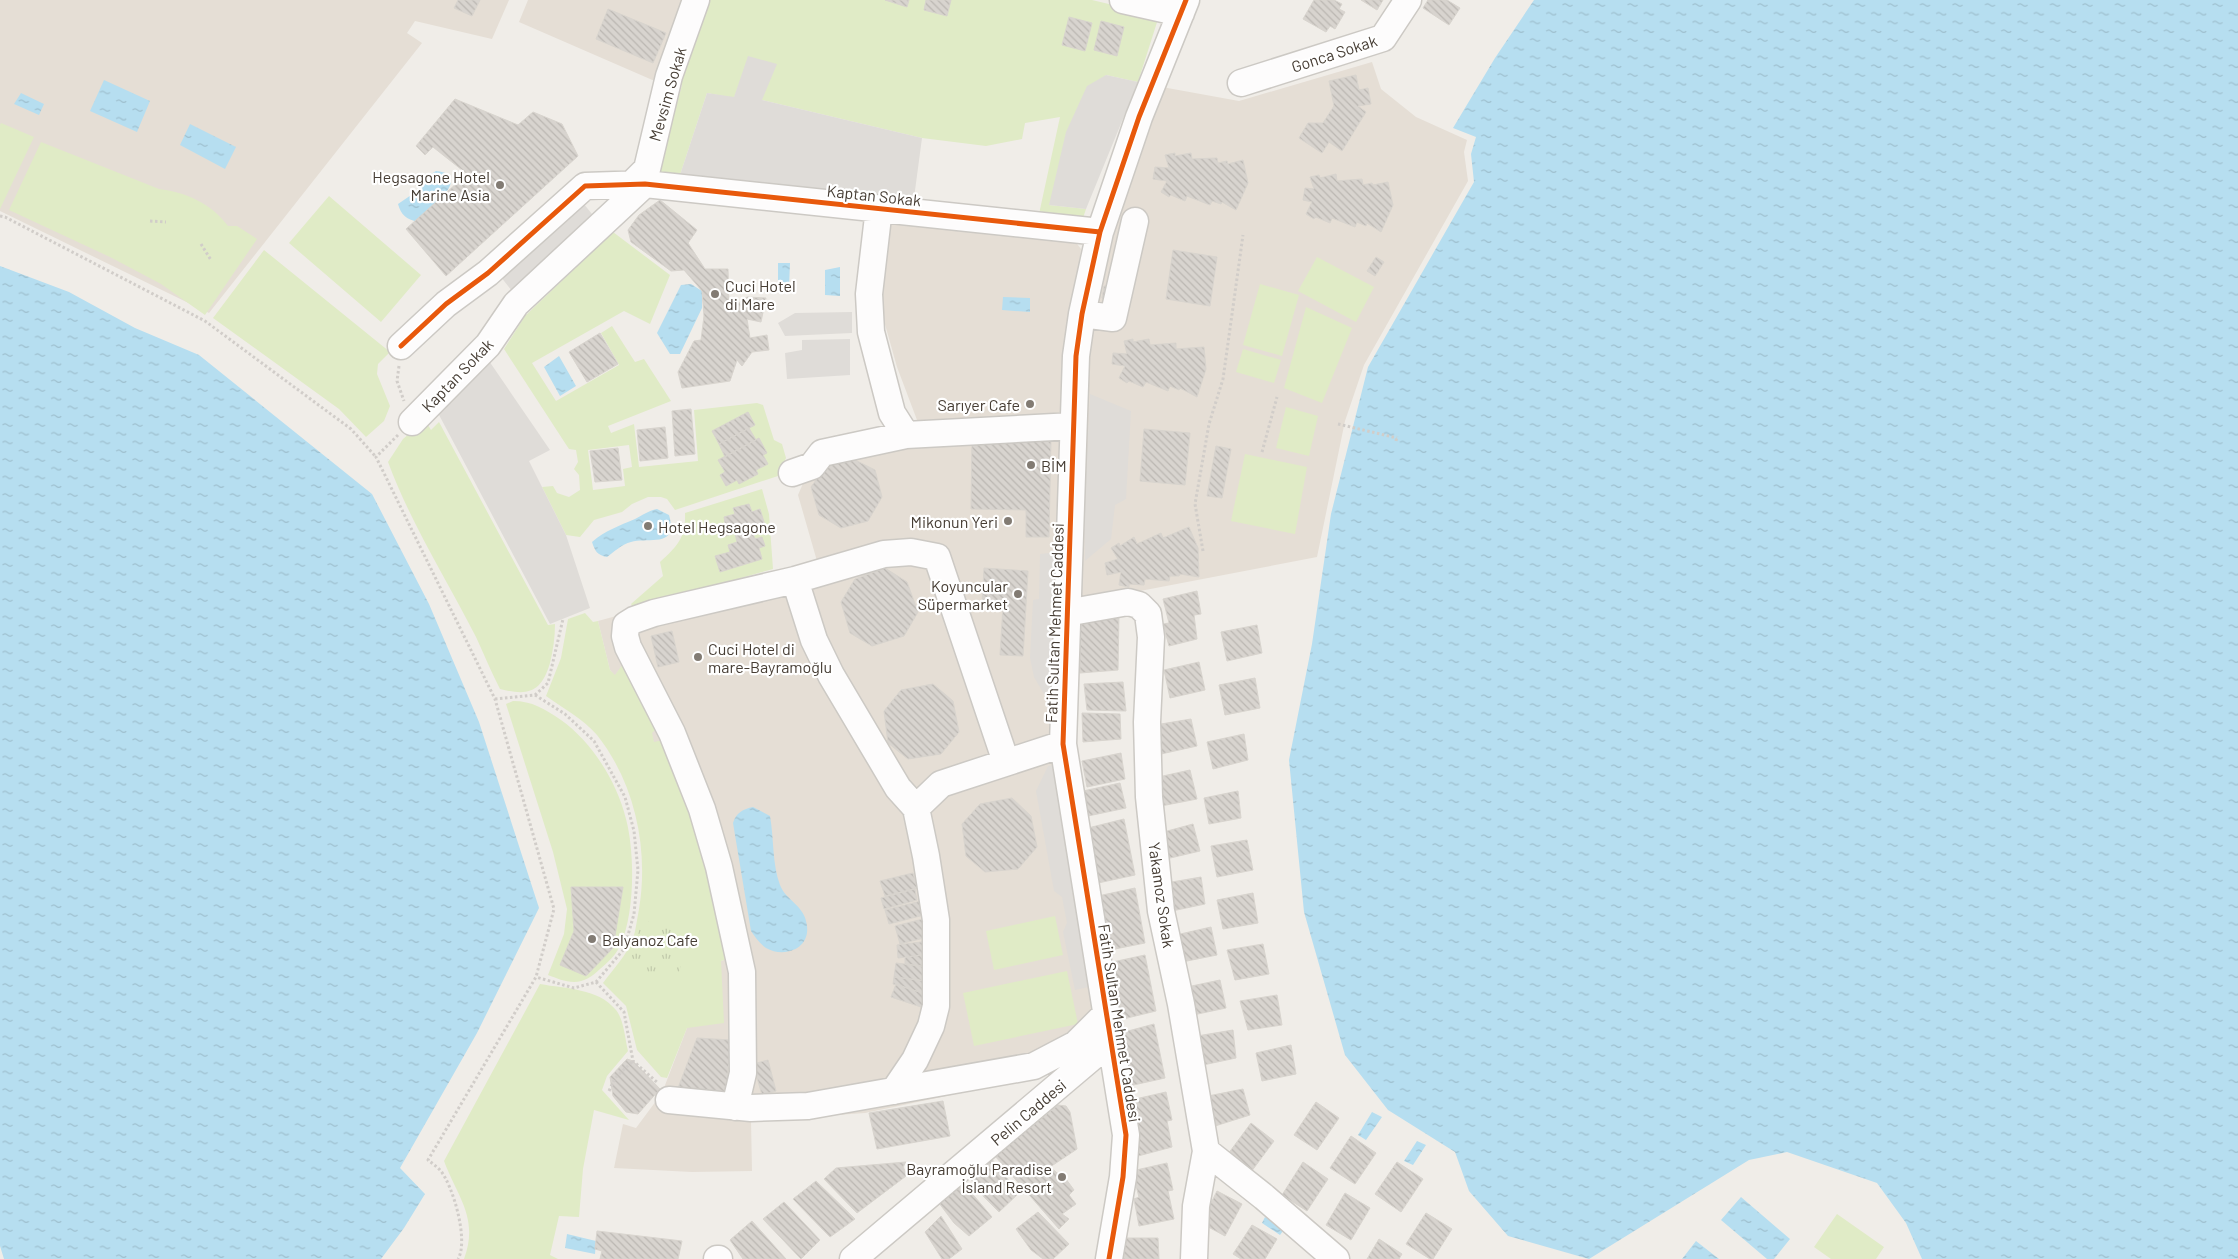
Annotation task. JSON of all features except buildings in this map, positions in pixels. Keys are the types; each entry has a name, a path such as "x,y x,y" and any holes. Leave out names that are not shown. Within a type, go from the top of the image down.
{"street":[{"name":"Mevsim Sokak","path":"638,184 647,169 669,76 696,0"},
{"path":"1123,0 1184,7"},
{"name":"Gonca Sokak","path":"1241,83 1383,38 1408,0"},
{"name":"Fatih Sultan Mehmet Caddesi","path":"1110,1249 1122,1187 1126,1135 1063,744 1076,356 1082,314 1100,232 1139,117 1184,7"},
{"name":"Kaptan Sokak","path":"412,422 488,345 516,304 638,184 1100,232"},
{"path":"401,346 446,304 488,273 585,186 638,184"},
{"path":"879,208 869,294 871,332 892,413 906,435"},
{"path":"1082,314 1113,318 1135,221"},
{"path":"488,273 516,304"},
{"path":"792,474 812,466 822,453 906,435 1073,426"},
{"path":"736,1107 743,1073 742,972 718,867 702,809 675,741 637,667 625,636 626,626 634,620 654,614 795,580 884,554 911,552 937,557 1006,762"},
{"path":"795,580 814,640 832,675 898,788 916,808 936,920 936,1006 931,1026 915,1060 894,1091"},
{"name":"Yakamoz Sokak","path":"1066,613 1128,602 1139,605 1148,614 1151,637 1148,722 1151,816 1161,912 1181,1004 1206,1151 1196,1206 1194,1259"},
{"path":"916,808 941,784 1063,744"},
{"path":"663,1092 736,1107 808,1106 894,1091 1034,1066 1076,1044 1106,1014"},
{"name":"Pelin Caddesi","path":"853,1259 1110,1042"},
{"path":"1206,1151 1264,1197 1336,1259"},
{"path":"1087,1259 1110,1249"}],"path":[{"path":"0,216 205,321 351,429 376,457 495,699 554,908 536,977 428,1160 441,1171 457,1203 461,1233 461,1254 458,1259"},
{"path":"150,221 166,222"},
{"path":"1203,551 1195,504 1209,424 1223,379 1243,235"},
{"path":"201,244 211,260"},
{"path":"376,457 412,422 397,381 401,346"},
{"path":"1262,452 1277,397"},
{"path":"1338,424 1397,438"},
{"path":"495,699 535,695 548,683 563,619"},
{"path":"535,695 565,714 594,741 625,797 634,831 638,870 634,914 624,949 596,982 574,988 536,977"},
{"path":"596,982 624,1012 633,1061 663,1092"},
{"path":"609,1091 614,1078 633,1061"}],"shaded area":[{"path":"0,0 509,0 492,39 415,21 407,33 422,43 209,313 0,211"},
{"path":"528,0 687,0 657,82 519,22"},
{"path":"748,56 777,64 762,100 922,138 914,198 680,175 707,93 734,97"},
{"path":"1372,62 1381,89 1416,117 1467,140 1464,152 1468,181 1364,365 1345,421 1317,557 1072,604 1087,336 1110,233 1146,137 1162,87 1239,101"},
{"path":"1106,75 1138,82 1086,209 1049,205 1066,132 1087,86"},
{"path":"579,198 596,219 516,296 497,272"},
{"path":"894,219 1071,236 1081,249 1060,412 1051,420 924,424 917,420 897,367 879,303 885,225"},
{"path":"852,312 852,333 785,336 778,323 795,313"},
{"path":"850,339 850,375 787,379 785,353 802,350 802,340"},
{"path":"487,358 550,450 529,461 566,535 590,608 550,624 438,413"},
{"path":"1090,394 1131,411 1126,499 1115,505 1111,539 1085,561 1084,512"},
{"path":"1060,434 1058,552 1101,1027 1032,1078 865,1113 751,1121 752,1171 692,1172 614,1168 623,1124 636,1128 662,1093 687,1028 721,961 730,958 667,739 654,743 628,657 615,676 610,670 598,621 817,561 798,495 814,458 922,439"},
{"path":"1058,552 1055,693 1044,694 1034,677 1030,658 1033,600 1039,599 1040,554"},
{"path":"1060,764 1092,986 1075,990 1063,932 1067,923 1062,897 1054,891 1036,791 1048,766"}],"green space":[{"path":"706,0 1092,0 1159,16 1138,82 1106,75 1049,205 1086,209 1083,218 1039,214 1060,117 1025,123 1022,139 986,146 922,138 762,100 749,56 734,98 707,93 680,175 657,174 682,85 673,82"},
{"path":"1,123 34,137 0,209 0,125"},
{"path":"41,142 159,189 179,193 198,200 214,211 228,226 237,226 257,239 205,315 161,284 110,257 9,210"},
{"path":"329,196 421,275 381,322 289,243"},
{"path":"613,232 670,275 650,324 624,311 532,363 556,401 619,365 601,333 612,326 635,362 644,359 671,401 608,426 611,433 634,424 639,467 698,461 694,410 757,403 763,405 774,440 782,444 786,458 778,476 675,510 667,499 648,497 632,504 622,512 594,520 580,537 566,535 542,487 553,486 557,493 569,497 580,490 579,475 574,469 578,462 576,450 569,449 504,349 525,316","holes":["629,445 632,467 623,469 625,486 593,490 588,450"]},
{"path":"264,250 390,352 378,364 377,374 390,406 384,421 366,437 339,409 213,318"},
{"path":"1317,257 1374,287 1356,322 1298,291"},
{"path":"1260,284 1299,295 1282,356 1243,345"},
{"path":"1306,307 1352,328 1322,403 1284,388"},
{"path":"1243,349 1281,360 1274,383 1236,372"},
{"path":"1286,407 1318,416 1309,456 1276,448"},
{"path":"425,420 431,430 439,422 548,625 555,624 554,644 550,663 542,681 532,690 518,692 500,689 476,637 429,551 397,485 388,462 403,439"},
{"path":"1245,454 1307,467 1295,534 1231,521"},
{"path":"762,489 769,514 773,569 633,608 631,604 663,576 660,562 679,541 684,529 685,513"},
{"path":"585,613 593,622 598,621 610,670 615,675 628,657 660,725 652,733 654,742 667,739 692,795 730,958 721,961 724,1023 687,1028 667,1078 661,1077 637,1050 626,1006 603,983 633,939 639,909 642,863 640,840 630,795 610,754 597,735 579,719 546,696 561,658 568,619"},
{"path":"513,701 526,702 544,709 561,720 583,740 593,751 610,777 626,819 631,849 632,883 629,917 625,933 611,959 594,974 581,981 561,980 548,975 564,934 567,909 553,852 506,704"},
{"path":"1055,916 1063,955 994,970 986,931"},
{"path":"642,920 689,932 677,981 629,966"},
{"path":"1067,971 1078,1024 974,1046 963,993"},
{"path":"540,984 591,993 609,1003 619,1014 623,1024 628,1051 607,1076 602,1090 629,1120 594,1110 583,1169 579,1217 559,1216 550,1255 558,1259 464,1259 468,1245 468,1220 465,1208 444,1161"},
{"path":"1837,1214 1884,1247 1876,1259 1831,1259 1814,1247"}],"water":[{"path":"1534,0 2238,0 2238,1259 1922,1259 1906,1223 1877,1183 1787,1152 1749,1160 1589,1259 1508,1236 1469,1191 1455,1152 1388,1110 1345,1055 1304,912 1289,760 1312,644 1331,514 1368,367 1474,182 1471,154 1476,137 1453,128 1495,58"},
{"path":"104,80 150,101 137,132 90,111"},
{"path":"21,93 44,104 39,115 14,104"},
{"path":"190,124 236,147 225,169 180,145"},
{"path":"436,171 447,174 451,179 450,186 438,202 418,222 407,218 402,214 398,204 420,189 431,174"},
{"path":"778,263 790,263 789,288 778,288"},
{"path":"0,266 69,292 135,328 199,355 372,494 429,604 479,722 539,908 477,1033 400,1168 425,1194 404,1228 381,1259 4,1259 0,1246"},
{"path":"840,267 840,296 825,295 825,270"},
{"path":"691,284 702,291 702,308 680,354 670,354 657,333 681,285"},
{"path":"1003,297 1030,298 1030,312 1002,310"},
{"path":"559,356 576,386 560,396 544,367"},
{"path":"657,509 669,515 671,526 670,533 666,537 628,543 607,557 595,550 592,542 602,534"},
{"path":"753,807 770,816 777,877 786,895 799,908 806,919 807,934 804,941 794,950 787,952 773,951 766,948 751,931 733,823 740,812"},
{"path":"1372,1112 1382,1117 1366,1140 1358,1135"},
{"path":"1417,1141 1426,1145 1413,1165 1404,1161"},
{"path":"1741,1197 1790,1239 1774,1259 1767,1259 1721,1220"},
{"path":"1265,1217 1285,1228 1280,1235 1262,1223"},
{"path":"567,1234 596,1241 595,1254 565,1248"},
{"path":"1696,1241 1719,1259 1682,1259"}],"cycle path":[{"path":"1109,1259 1123,1177 1126,1135 1063,744 1076,356 1082,314 1100,232 1139,117 1186,0"},
{"path":"401,346 446,304 488,273 585,186 645,184 1100,232"}],"place":[{"name":"Hegsagone Hotel Marine Asia","path":"500,185"},
{"name":"Cuci Hotel di Mare","path":"715,294"},
{"name":"Sarıyer Cafe","path":"1030,404"},
{"name":"BİM","path":"1031,465"},
{"name":"Mikonun Yeri","path":"1008,521"},
{"name":"Hotel Hegsagone","path":"648,526"},
{"name":"Koyuncular Süpermarket","path":"1018,594"},
{"name":"Cuci Hotel di mare-Bayramoğlu","path":"698,657"},
{"name":"Balyanoz Cafe","path":"592,939"},
{"name":"Bayramoğlu Paradise İsland Resort","path":"1062,1177"}]}
